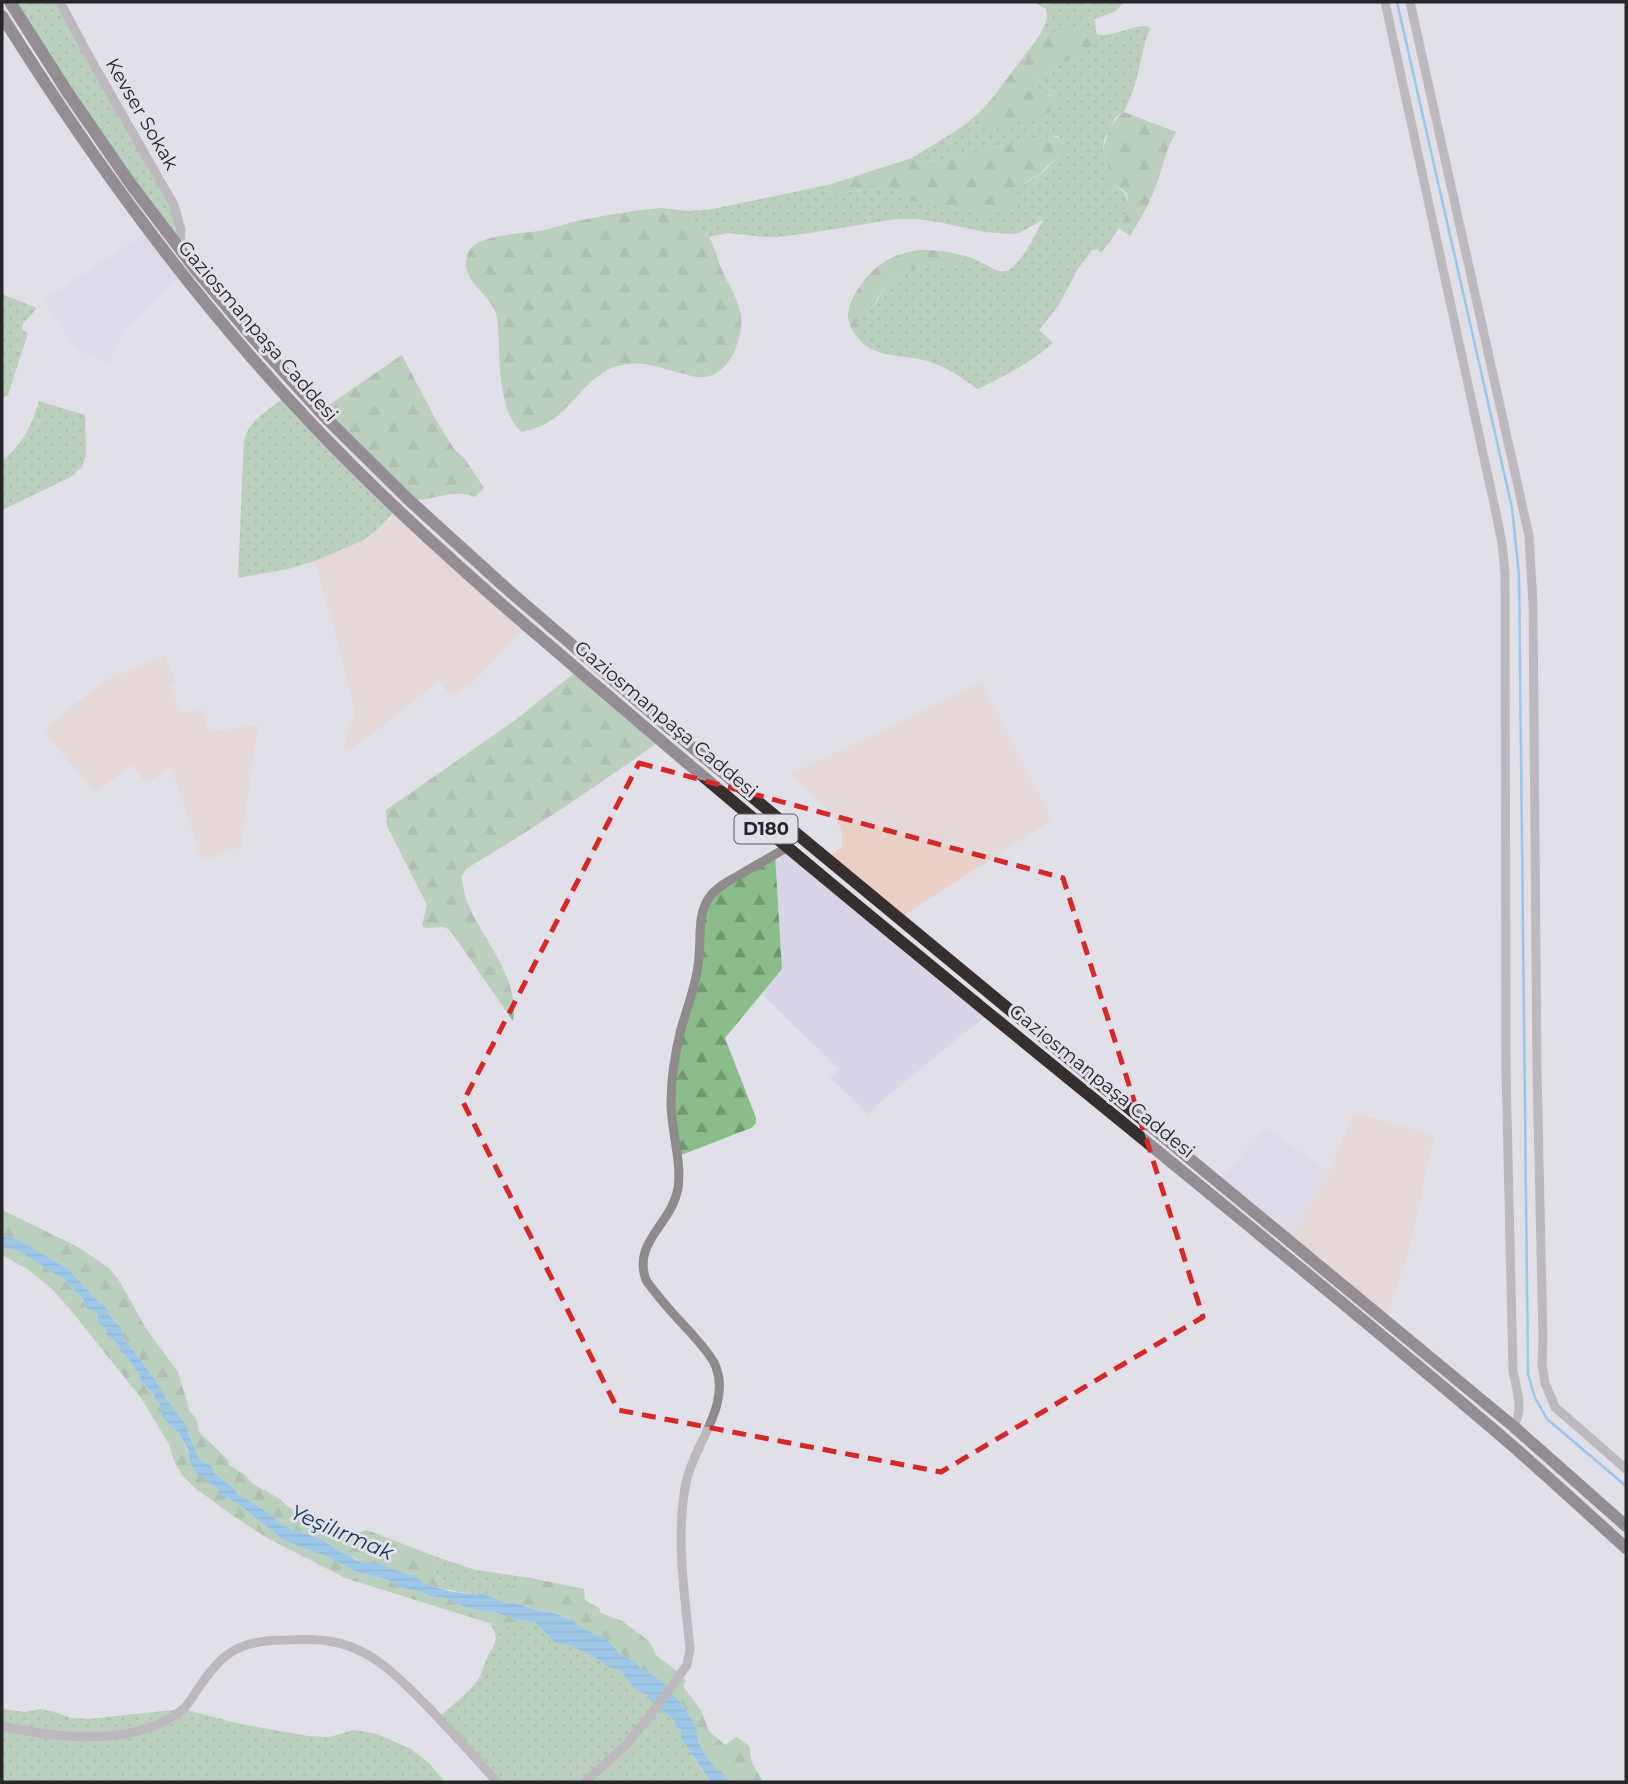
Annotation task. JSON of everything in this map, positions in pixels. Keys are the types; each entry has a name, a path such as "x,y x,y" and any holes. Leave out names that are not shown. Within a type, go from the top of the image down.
{"highway":[{"name":"Gaziosmanpaşa Caddesi","path":"10,2 130,183 180,248 253,338 324,416 410,501 507,589 680,738 1513,1426 1626,1527"},
{"name":"Gaziosmanpaşa Caddesi","path":"2,16 84,143 168,258 242,348 396,510 660,741 988,1014 1187,1174 1503,1438 1626,1548"}],"street":[{"name":"Kevser Sokak","path":"60,2 174,205 180,222 180,248"},
{"path":"1385,2 1496,513 1505,574 1506,1070 1513,1371 1519,1412 1513,1426"},
{"path":"1410,2 1530,544 1533,604 1537,1071 1544,1339 1542,1366 1545,1383 1555,1406 1626,1469"},
{"path":"585,1782 625,1746 687,1665 690,1649 682,1552 683,1504 691,1465 718,1404 719,1380 716,1367 707,1352 646,1280 642,1261 645,1249 675,1202 678,1187 672,1129 673,1066 695,984 704,905 717,888 788,847"},
{"path":"2,1726 39,1733 88,1737 121,1735 142,1730 183,1709 211,1670 231,1652 261,1642 301,1639 323,1641 340,1643 373,1657 393,1673 460,1740 497,1782"}],"highlighted area":[{"path":"639,763 1063,878 1203,1317 941,1472 618,1410 463,1102"}],"shaded area":[{"path":"148,231 182,275 130,324 108,364 75,348 44,300"},
{"path":"396,510 526,626 469,687 464,687 452,697 438,681 348,751 343,746 355,713 315,561 362,541"},
{"path":"165,655 176,683 170,687 181,713 204,710 207,732 258,725 241,847 202,861 171,766 146,784 132,765 95,793 43,730 104,681"},
{"path":"982,682 1052,820 898,919 826,859 842,846 841,829 835,817 791,774"},
{"path":"788,847 988,1014 868,1114 830,1077 839,1069 762,994 782,969 775,854"},
{"path":"1354,1113 1434,1135 1409,1251 1385,1320 1290,1241 1329,1172"},
{"path":"1266,1128 1329,1172 1290,1241 1219,1181"}],"green space":[{"path":"10,2 60,2 174,205 180,248"},
{"path":"1034,2 1125,2 1114,12 1095,19 1096,32 1067,31 1039,36 1046,23 1047,13 1046,9"},
{"path":"1141,26 1150,29 1135,85 1124,112 1116,117 1104,140 1103,151 1115,186 1124,192 1128,200 1124,218 1101,253 1097,249 1092,250 1078,269 1058,306 1039,330 1053,343 1017,369 978,389 934,363 872,349 858,338 856,322 875,304 887,286 918,267 939,263 977,262 998,271 1006,271 1027,249 1043,220 1019,233 1011,234 985,232 917,219 896,219 777,237 727,233 709,237 690,215 689,211 713,209 813,188 834,193 886,188 957,209 1011,204 1020,188 1043,172 1059,155 1059,136 965,153 943,160 918,161 912,158 962,127 979,113 984,120 1053,96 1038,90 1037,82 1043,75 1084,53 1098,35"},
{"path":"1076,30 1096,32 1098,35 1084,53 1048,71 1037,82 1038,90 1059,101 1056,110 1004,124 996,125 985,121 979,113 1039,36"},
{"path":"1124,112 1176,132 1151,198 1130,236 1119,228 1128,208 1127,195 1119,187 1107,183 1109,172 1107,157 1103,152 1110,130"},
{"path":"1052,136 1061,139 1065,148 1041,173 1019,189 1012,204 1005,211 993,214 973,214 947,206 903,200 895,191 886,188 834,193 813,188 912,158 918,161 943,160 965,153"},
{"path":"661,208 689,211 712,244 741,317 739,337 730,359 719,371 702,377 642,364 617,366 599,375 552,420 522,432 515,425 505,403 496,314 467,271 470,249 484,240 499,236"},
{"path":"920,250 951,253 981,262 929,265 906,273 884,289 874,304 858,319 857,337 848,317 851,302 860,287 877,267 887,260"},
{"path":"2,294 37,308 23,324 22,330 28,333 8,395 2,398"},
{"path":"402,355 437,422 484,488 475,497 451,494 410,501 320,411"},
{"path":"286,396 396,510 362,541 315,561 238,578 244,440 255,421"},
{"path":"39,401 85,415 86,455 82,467 71,477 2,510 2,461 16,448 25,434"},
{"path":"578,670 660,741 564,807 466,869 461,877 466,899 498,958 511,989 513,1021 450,930 444,927 425,928 422,925 427,905 387,826 386,810 514,721"},
{"path":"775,854 782,969 725,1038 756,1123 751,1128 676,1157 673,1066 695,984 701,915 710,896"},
{"path":"2,1210 78,1247 109,1268 145,1327 178,1372 199,1432 228,1460 229,1465 287,1506 343,1534 367,1530 434,1556 433,1569 443,1581 443,1589 423,1583 414,1575 374,1563 364,1563 323,1540 283,1526 270,1514 238,1494 214,1473 208,1464 199,1459 185,1424 123,1337 121,1328 104,1305 68,1269 19,1240 2,1235"},
{"path":"2,1247 17,1250 65,1280 83,1299 86,1308 96,1313 137,1371 141,1381 153,1393 164,1418 179,1433 198,1474 218,1489 220,1495 239,1505 285,1541 326,1556 357,1572 389,1580 396,1586 430,1596 446,1598 467,1608 500,1613 515,1619 505,1628 345,1578 267,1538 232,1515 182,1475 169,1444 141,1398 52,1289 29,1270 2,1255"},
{"path":"434,1556 476,1570 531,1578 508,1589 505,1592 505,1603 476,1593 443,1589 443,1581 433,1569"},
{"path":"531,1578 584,1589 585,1600 599,1608 601,1613 622,1621 649,1641 657,1656 686,1681 683,1686 702,1712 709,1731 725,1745 737,1737 749,1746 752,1763 763,1782 732,1782 723,1776 722,1772 710,1763 698,1741 691,1717 683,1705 662,1681 617,1651 606,1638 594,1635 570,1619 553,1612 505,1603 507,1589"},
{"path":"515,1619 535,1622 555,1643 570,1644 606,1666 616,1668 675,1721 696,1761 711,1782 497,1782 438,1718 468,1692 481,1674 496,1637 490,1624 507,1627"},
{"path":"2,1709 25,1712 40,1709 71,1718 89,1719 183,1709 241,1724 308,1736 328,1737 353,1730 362,1731 377,1734 411,1749 429,1763 445,1782 2,1782"}],"water":[{"path":"2,1235 19,1240 68,1269 104,1305 121,1328 123,1337 185,1424 199,1459 211,1466 214,1473 238,1494 270,1514 283,1526 323,1540 356,1560 374,1562 414,1575 423,1583 448,1591 481,1593 505,1603 552,1612 606,1638 617,1651 662,1681 683,1705 695,1724 698,1741 708,1759 732,1782 711,1782 681,1738 681,1731 675,1721 647,1695 634,1688 619,1670 606,1666 600,1660 570,1645 555,1643 535,1622 467,1608 446,1598 430,1596 396,1586 389,1580 357,1572 326,1556 285,1541 229,1498 220,1496 218,1489 197,1474 179,1433 163,1418 160,1404 153,1393 141,1381 118,1344 106,1334 105,1328 97,1321 96,1313 86,1308 83,1299 65,1280 17,1250 2,1247"}],"waterway":[{"path":"1397,2 1512,508 1519,575 1528,1374 1535,1398 1547,1419 1626,1486"}],"water label":[{"name":"Yeşilırmak","path":"342,1532"}]}
